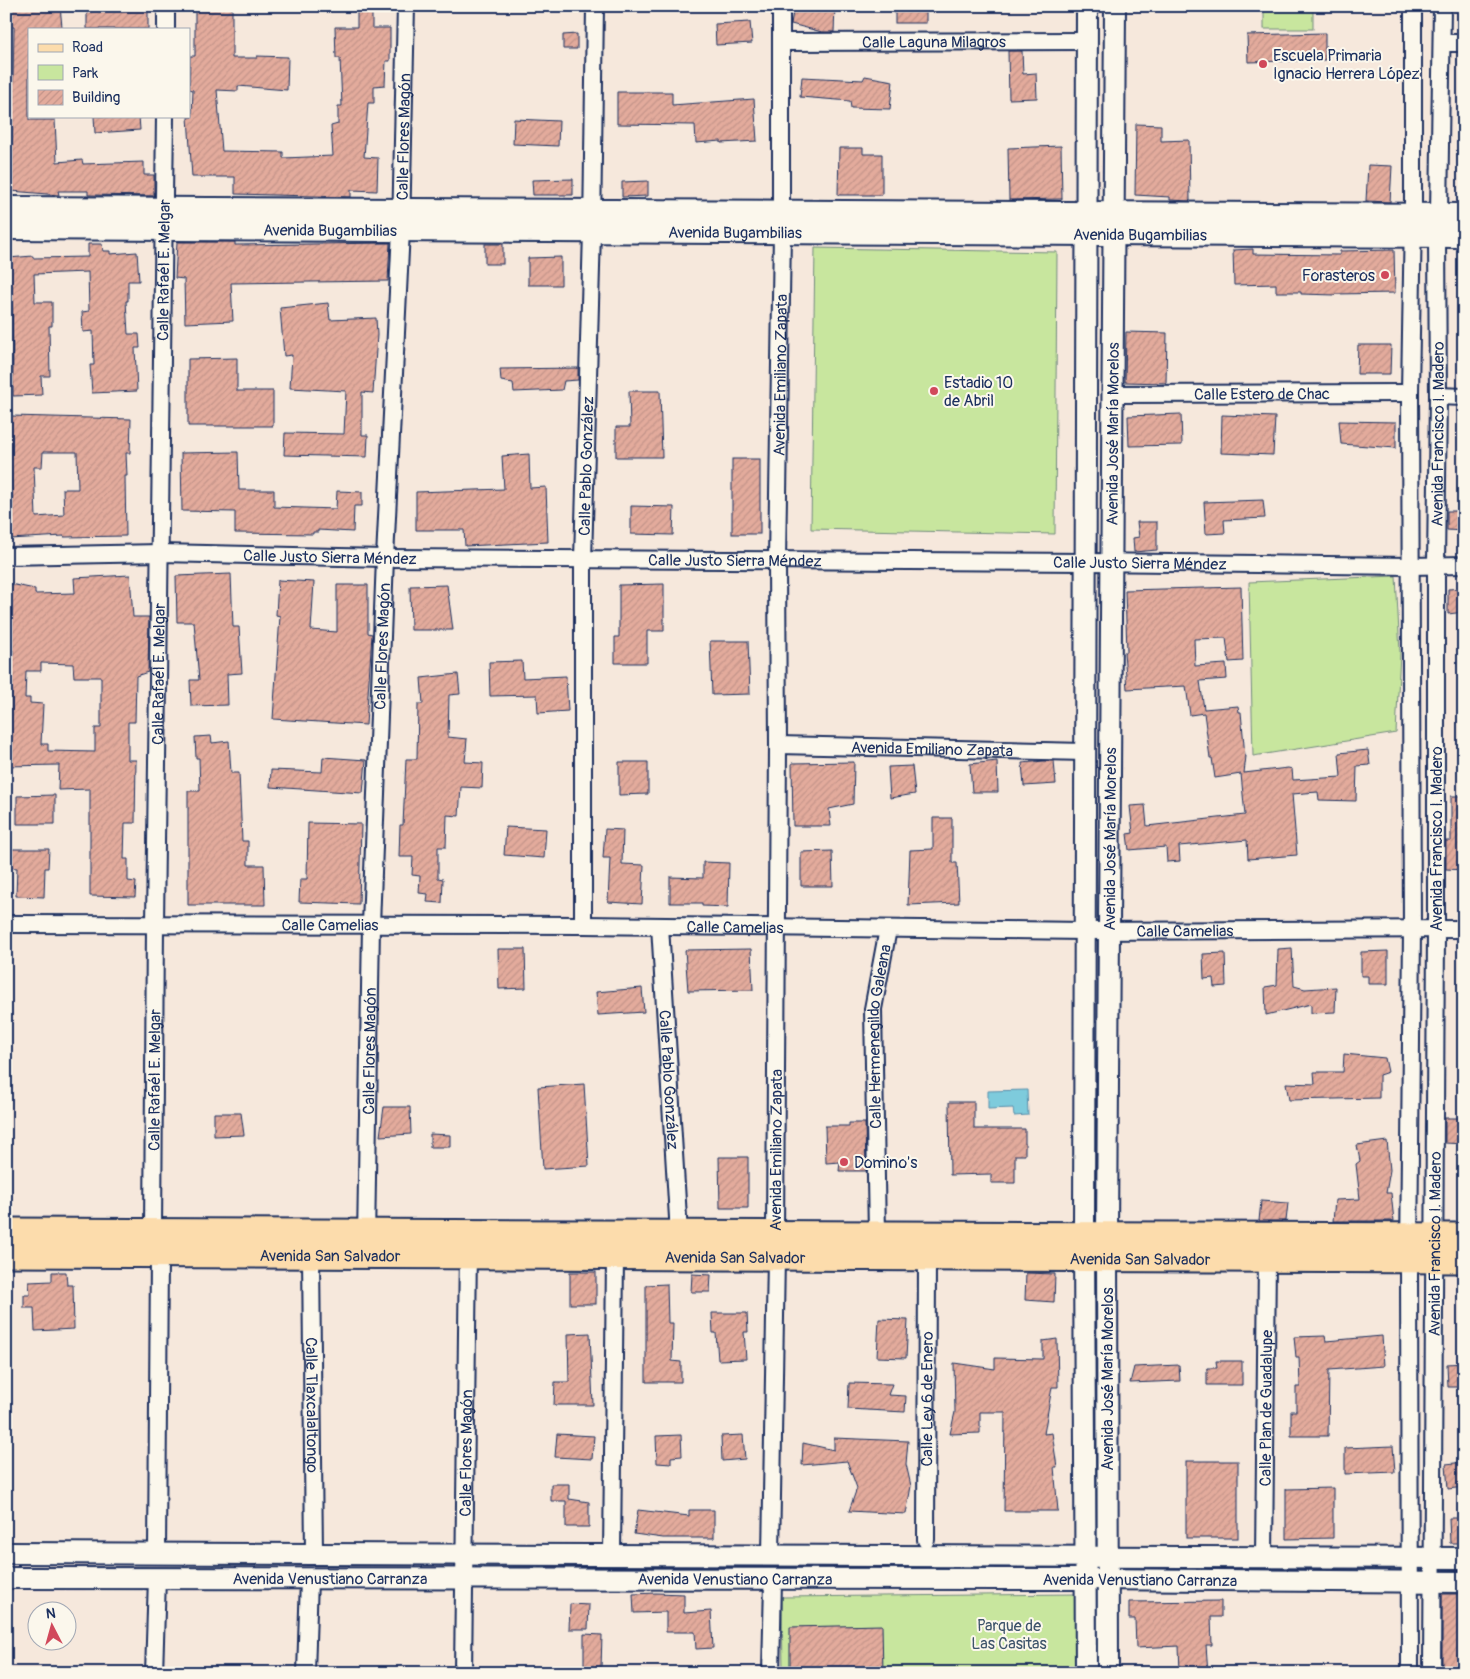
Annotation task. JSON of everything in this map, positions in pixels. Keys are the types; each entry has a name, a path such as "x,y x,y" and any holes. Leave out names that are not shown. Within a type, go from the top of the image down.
{"main road":[{"name":"Avenida Bugambilias","path":"6,208 165,219"},
{"name":"Avenida Bugambilias","path":"1438,226 1464,216"},
{"name":"Avenida Bugambilias","path":"6,228 165,219 1412,225 1438,226 1464,236"},
{"name":"Avenida San Salvador","path":"6,1231 311,1256 366,1244"},
{"name":"Avenida San Salvador","path":"6,1254 156,1243 468,1245 679,1234 776,1246 927,1258 1095,1247 1434,1248 1464,1236"},
{"name":"Avenida San Salvador","path":"468,1245 615,1257 776,1246 877,1234 1267,1259 1410,1248"},
{"name":"Avenida San Salvador","path":"1434,1248 1464,1260"}],"street":[{"path":"166,6 166,28"},
{"name":"Calle Flores Magón","path":"366,1244 371,925 385,558 401,220 406,6"},
{"name":"Calle Pablo González","path":"583,925 583,560 592,221 595,6"},
{"name":"Avenida Emiliano Zapata","path":"771,1555 776,1246 777,561 782,6"},
{"name":"Avenida José María Morelos","path":"1088,6 1085,931 1095,1247 1108,1556 1108,1673"},
{"name":"Avenida José María Morelos","path":"1086,1673 1085,1556 1095,1247 1109,931 1115,6"},
{"name":"Avenida Francisco I. Madero","path":"1410,1673 1412,930 1410,393 1413,6"},
{"name":"Avenida Francisco I. Madero","path":"1432,1673 1438,226 1442,6"},
{"name":"Calle Laguna Milagros","path":"782,42 1087,41"},
{"path":"1442,43 1464,43"},
{"name":"Calle Rafaél E. Melgar","path":"156,1553 155,924 165,118"},
{"name":"Calle Estero de Chac","path":"1113,394 1410,393"},
{"path":"1438,396 1464,397"},
{"name":"Calle Justo Sierra Méndez","path":"6,556 161,553 583,560 1464,565"},
{"name":"Avenida Emiliano Zapata","path":"778,744 1085,752"},
{"name":"Calle Camelias","path":"6,924 583,925 1085,931 1464,929"},
{"name":"Calle Pablo González","path":"660,926 679,1234"},
{"name":"Calle Hermenegildo Galeana","path":"877,1234 873,1009 888,929"},
{"name":"Calle Flores Magón","path":"463,1673 468,1245"},
{"name":"Calle Tlaxcalaltongo","path":"311,1256 314,1554"},
{"path":"612,1555 615,1257"},
{"name":"Calle Ley 6 de Enero","path":"926,1540 927,1258"},
{"name":"Calle Plan de Guadalupe","path":"1264,1557 1267,1259"},
{"name":"Avenida Venustiano Carranza","path":"6,1553 1464,1558"},
{"name":"Avenida Venustiano Carranza","path":"6,1578 1108,1579 1464,1582"},
{"path":"154,1673 157,1578"},
{"path":"306,1673 309,1579"},
{"path":"771,1673 773,1580"}],"green space":[{"path":"1264,6 1313,6 1313,29 1264,29"},
{"name":"Estadio 10 de Abril","path":"815,248 1057,252 1055,534 811,529"},
{"path":"1396,576 1400,653 1396,733 1253,756 1249,582"},
{"name":"Parque de Las Casitas","path":"1078,1594 1077,1673 783,1673 782,1597"}],"water":[{"path":"1027,1090 1028,1115 1014,1116 1013,1108 988,1109 988,1091"}],"building":[{"path":"10,6 60,6 62,27 28,28 28,118 29,120 55,120 57,162 82,160 83,164 144,162 144,175 154,175 154,196 88,195 88,191 58,191 59,195 11,191 14,27 11,27"},
{"path":"87,6 148,6 148,28 87,28"},
{"path":"195,6 232,6 232,58 257,58 257,56 288,57 287,90 238,86 238,91 217,90 222,151 283,152 283,158 333,156 331,126 338,124 338,106 342,106 340,58 336,58 335,27 357,27 357,6 372,6 372,28 390,28 390,61 386,61 385,85 374,86 374,103 368,103 364,157 378,158 377,191 351,190 351,197 235,194 235,177 192,177 188,118 192,117 193,90 190,89 190,56 195,56"},
{"path":"794,6 835,6 834,32 822,32 791,24"},
{"path":"895,6 926,6 926,23 895,23"},
{"path":"750,22 752,43 716,45 715,24"},
{"path":"1325,33 1325,60 1248,62 1247,35"},
{"path":"577,34 577,49 563,49 563,35"},
{"path":"1008,51 1022,51 1023,74 1036,73 1037,98 1009,99"},
{"path":"865,76 893,81 890,109 851,108 850,101 800,97 802,77 863,80"},
{"path":"617,92 672,92 672,105 754,99 757,141 696,143 695,125 617,124"},
{"path":"94,118 139,118 140,130 95,133"},
{"path":"514,119 559,121 558,146 513,144"},
{"path":"1136,124 1161,125 1161,141 1189,140 1190,201 1170,200 1170,197 1135,195"},
{"path":"1061,146 1062,199 1009,200 1008,148"},
{"path":"839,148 863,148 863,154 882,154 882,195 838,195"},
{"path":"1368,165 1392,166 1390,202 1366,201"},
{"path":"573,179 573,195 533,195 532,180"},
{"path":"648,181 648,196 622,197 622,182"},
{"path":"177,242 235,242 235,245 390,243 388,281 231,283 233,321 185,323 184,279 175,278"},
{"path":"88,244 102,244 103,251 110,251 110,254 137,252 139,281 128,281 128,301 126,301 128,334 139,334 140,348 135,348 137,391 92,393 90,365 94,365 93,331 83,332 82,312 89,311 88,272 34,274 35,302 52,302 52,326 49,326 50,376 41,376 42,395 13,396 12,285 10,285 8,258 33,256 33,258 88,257"},
{"path":"485,244 503,244 503,264 485,264"},
{"path":"1253,249 1253,254 1340,255 1340,251 1394,250 1395,293 1301,294 1301,292 1276,292 1276,284 1234,285 1233,250"},
{"path":"561,257 561,285 528,285 528,258"},
{"path":"328,303 330,320 376,318 377,335 373,393 362,392 362,435 368,435 367,457 284,455 285,433 344,434 346,391 290,388 292,355 284,356 280,308"},
{"path":"1126,332 1167,333 1166,383 1125,382"},
{"path":"1358,345 1391,345 1390,374 1357,374"},
{"path":"237,358 237,391 273,391 273,426 188,426 188,359"},
{"path":"578,368 578,380 564,381 562,390 514,392 513,383 501,381 500,369"},
{"path":"629,391 660,391 662,457 616,457 616,427 630,427"},
{"path":"1181,414 1182,445 1129,446 1128,416"},
{"path":"1222,415 1275,417 1273,455 1221,453"},
{"path":"11,416 131,419 130,453 126,453 127,476 125,476 126,536 64,536 9,539 8,519 13,519","holes":["43,452 77,452 78,489 63,489 64,515 36,517 34,467 42,467"]},
{"path":"1339,421 1396,422 1396,448 1341,444"},
{"path":"238,452 239,490 274,490 274,507 336,509 337,491 362,492 362,506 354,506 353,532 318,530 318,532 313,532 313,534 235,533 235,512 182,511 181,453"},
{"path":"529,454 530,488 546,487 548,542 465,546 464,530 416,530 416,492 504,489 502,456"},
{"path":"732,459 760,459 760,534 732,534"},
{"path":"1263,500 1265,518 1224,520 1225,533 1206,534 1204,502"},
{"path":"631,506 674,507 673,535 631,534"},
{"path":"1447,511 1464,511 1464,531 1447,530"},
{"path":"1137,522 1157,522 1157,550 1134,552 1133,538 1139,537"},
{"path":"231,574 233,627 239,627 242,673 227,674 228,705 191,706 190,680 199,680 194,622 177,622 176,576"},
{"path":"130,575 133,617 149,617 148,672 136,676 135,722 128,722 128,760 136,760 135,823 125,823 124,859 128,859 128,881 136,882 135,897 90,896 90,789 58,790 59,765 6,766 6,744 11,744 13,650 10,650 10,584 35,589 35,594 75,593 74,578","holes":["41,663 73,664 74,677 101,677 101,728 95,728 95,752 48,751 48,744 41,744 43,704 30,703 30,698 25,698 26,671 41,671"]},
{"path":"278,580 314,582 311,630 337,632 337,585 368,585 368,633 372,634 366,725 273,719 280,616 276,615"},
{"path":"664,584 664,631 647,631 647,663 615,663 615,637 619,637 619,585"},
{"path":"447,585 453,630 411,630 410,586"},
{"path":"1241,587 1243,661 1229,662 1226,638 1194,639 1195,666 1226,664 1227,679 1200,681 1204,709 1238,706 1239,712 1241,712 1246,756 1244,773 1288,768 1292,769 1293,780 1341,777 1339,753 1368,750 1370,765 1357,766 1356,801 1319,800 1318,792 1292,794 1297,855 1248,859 1247,840 1179,846 1180,861 1167,862 1166,847 1129,850 1127,834 1133,833 1130,806 1145,805 1147,826 1245,815 1241,774 1215,778 1212,758 1210,758 1204,713 1190,715 1186,686 1127,689 1124,652 1127,652 1125,590"},
{"path":"1464,588 1464,612 1448,614 1448,589"},
{"path":"710,641 748,641 750,694 712,695"},
{"path":"522,661 523,678 566,676 568,711 538,713 537,695 490,696 489,662"},
{"path":"458,674 460,694 449,695 448,737 467,739 465,762 483,763 482,788 461,787 459,816 447,815 446,847 438,847 438,878 443,879 442,903 427,902 428,894 419,893 420,876 412,875 413,857 399,857 400,825 403,825 406,759 417,759 418,704 423,704 421,678"},
{"path":"211,736 212,743 229,741 231,773 239,773 242,841 248,841 248,865 264,865 265,905 188,905 188,791 200,791 199,758 196,758 195,737"},
{"path":"323,757 366,760 363,793 270,787 271,770 322,772"},
{"path":"997,761 998,792 972,792 970,764"},
{"path":"1054,761 1056,784 1024,786 1022,763"},
{"path":"619,762 648,762 648,794 619,795"},
{"path":"854,762 853,804 829,809 831,826 793,826 792,763"},
{"path":"912,766 915,794 890,798 888,767"},
{"path":"55,795 55,824 17,824 17,796"},
{"path":"1451,796 1464,796 1464,870 1446,869 1446,841 1451,841"},
{"path":"933,818 952,818 952,863 957,863 959,903 908,905 910,850 933,849"},
{"path":"308,823 361,824 359,904 299,902 300,879 307,879"},
{"path":"506,827 546,829 544,858 504,855"},
{"path":"605,829 623,830 622,864 644,865 642,904 608,902 610,858 603,858"},
{"path":"7,849 49,849 48,868 45,868 44,897 16,896 17,868 6,867"},
{"path":"832,851 833,886 801,886 801,852"},
{"path":"703,862 729,863 728,907 702,906 702,903 670,903 670,877 703,878"},
{"path":"1292,948 1294,986 1305,989 1336,987 1335,1012 1311,1013 1311,1004 1266,1015 1265,987 1277,985 1278,949"},
{"path":"498,949 525,949 526,988 499,989"},
{"path":"751,949 753,990 688,991 685,950"},
{"path":"1388,951 1388,984 1368,984 1368,976 1361,976 1361,952"},
{"path":"1225,953 1226,986 1214,987 1213,978 1204,979 1203,954"},
{"path":"642,988 644,1012 598,1015 596,992"},
{"path":"1344,1054 1385,1058 1388,1072 1379,1075 1379,1098 1289,1100 1286,1083 1315,1084 1314,1072 1343,1072"},
{"path":"584,1084 589,1166 543,1169 538,1087"},
{"path":"949,1102 974,1102 974,1129 1025,1129 1025,1155 1015,1155 1015,1183 991,1183 991,1174 950,1175"},
{"path":"384,1107 410,1107 411,1134 380,1136"},
{"path":"214,1113 241,1113 244,1135 214,1136"},
{"path":"1445,1118 1464,1118 1464,1144 1445,1143"},
{"path":"849,1123 865,1123 866,1171 839,1171 840,1162 826,1163 825,1126 849,1126"},
{"path":"430,1134 450,1135 450,1147 430,1147"},
{"path":"1387,1141 1390,1170 1386,1193 1391,1193 1394,1221 1333,1221 1335,1200 1360,1199 1356,1164 1360,1161 1357,1145"},
{"path":"719,1157 748,1157 748,1208 720,1208"},
{"path":"1261,1201 1288,1203 1286,1221 1259,1221"},
{"path":"52,1272 66,1272 67,1285 73,1285 74,1329 35,1331 34,1308 24,1308 24,1295 30,1295 29,1282 52,1281"},
{"path":"570,1272 596,1272 596,1304 570,1304"},
{"path":"1026,1273 1055,1274 1054,1302 1025,1300"},
{"path":"692,1274 711,1275 710,1292 691,1292"},
{"path":"667,1284 668,1323 673,1323 672,1361 681,1362 681,1382 646,1382 646,1285"},
{"path":"712,1313 747,1313 748,1332 744,1332 746,1359 718,1360 716,1333 713,1333"},
{"path":"879,1319 908,1320 906,1358 877,1357"},
{"path":"590,1333 593,1405 554,1405 555,1382 569,1382 568,1334"},
{"path":"1325,1336 1326,1341 1382,1336 1384,1366 1329,1370 1328,1436 1291,1436 1291,1411 1296,1411 1296,1387 1300,1387 1299,1357 1296,1357 1294,1337"},
{"path":"1057,1339 1058,1387 1052,1387 1044,1434 1052,1433 1057,1467 1054,1467 1058,1511 1004,1511 1005,1412 980,1412 980,1433 950,1434 955,1412 954,1363 995,1369 995,1358 1043,1359 1043,1341"},
{"path":"1216,1361 1242,1361 1242,1385 1207,1385 1207,1368 1217,1368"},
{"path":"1464,1363 1464,1387 1448,1387 1447,1364"},
{"path":"1179,1365 1180,1381 1130,1383 1134,1367"},
{"path":"849,1383 892,1384 888,1395 906,1396 905,1412 848,1409"},
{"path":"557,1434 594,1436 592,1459 555,1457"},
{"path":"681,1435 682,1456 671,1457 671,1464 657,1463 656,1436"},
{"path":"743,1435 745,1459 722,1461 721,1436"},
{"path":"834,1438 908,1441 906,1464 911,1486 906,1514 849,1511 857,1488 847,1461 802,1465 803,1443 834,1450"},
{"path":"1393,1446 1395,1472 1345,1474 1345,1448"},
{"path":"1186,1461 1238,1461 1238,1538 1186,1538"},
{"path":"1464,1462 1464,1487 1448,1489 1446,1464"},
{"path":"551,1484 569,1484 569,1499 589,1502 589,1527 566,1527 566,1501 551,1501"},
{"path":"1333,1488 1333,1538 1286,1539 1286,1489"},
{"path":"638,1510 689,1516 689,1510 714,1510 714,1538 663,1538 634,1534"},
{"path":"1449,1518 1464,1518 1464,1543 1450,1543"},
{"path":"633,1594 684,1594 684,1613 711,1611 713,1648 696,1649 695,1632 666,1632 666,1612 634,1613"},
{"path":"1442,1594 1464,1594 1464,1673 1442,1673"},
{"path":"1221,1601 1221,1617 1211,1617 1212,1645 1206,1645 1208,1673 1180,1673 1179,1646 1136,1648 1135,1619 1129,1619 1129,1602"},
{"path":"570,1604 589,1605 588,1629 569,1629"},
{"path":"882,1625 883,1673 790,1673 790,1627"},
{"path":"584,1634 602,1635 601,1668 584,1668"}],"place":[{"name":"Escuela Primaria Ignacio Herrera López","path":"1263,64"},
{"name":"Forasteros","path":"1385,275"},
{"name":"Estadio 10 de Abril","path":"934,391"},
{"name":"Domino's","path":"844,1162"}]}
